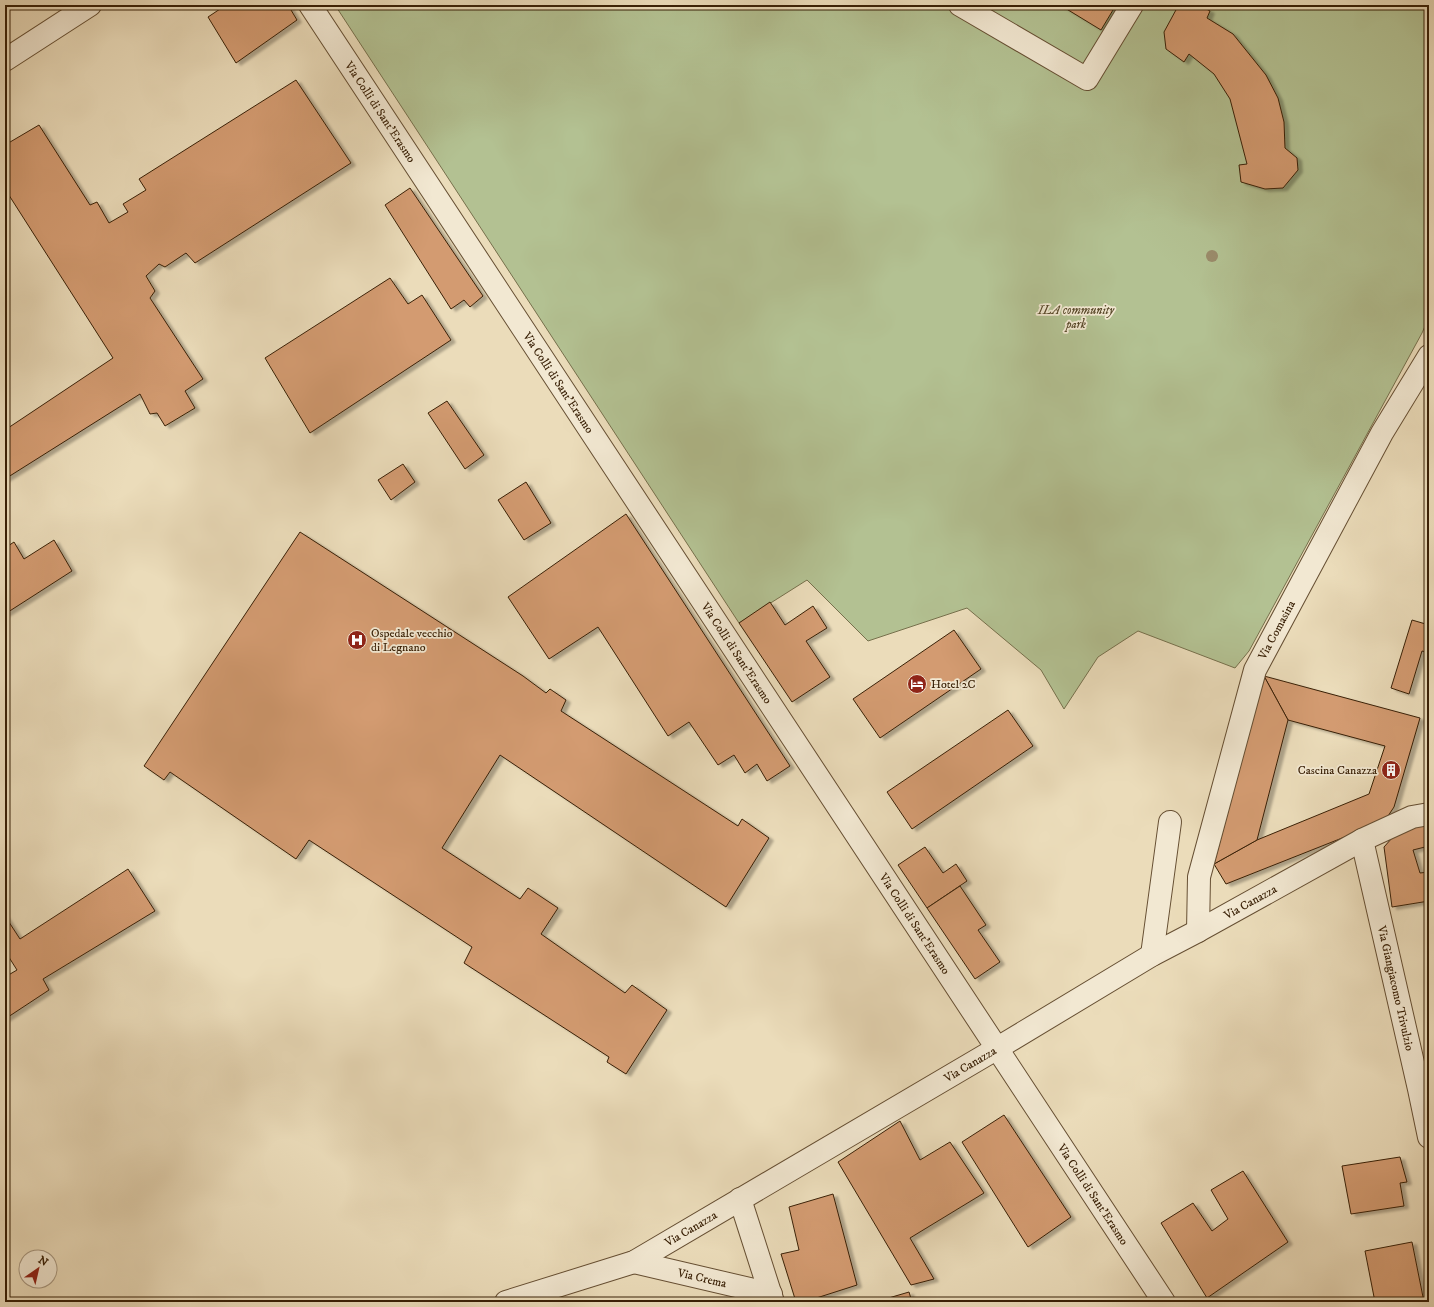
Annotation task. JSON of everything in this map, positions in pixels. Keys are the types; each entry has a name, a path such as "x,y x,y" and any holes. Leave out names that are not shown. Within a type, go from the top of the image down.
{"street":[{"path":"5,60 90,5"},
{"name":"Via Colli di Sant'Erasmo","path":"310,5 1164,1302"},
{"path":"960,5 1087,79 1132,5"},
{"name":"Via Comasina","path":"1198,931 1199,877 1255,670 1382,433 1429,356"},
{"name":"Via Canazza","path":"506,1302 634,1262 996,1049 1152,955 1362,840 1412,817 1429,814"},
{"path":"1152,955 1170,822"},
{"name":"Via Giangiacomo Trivulzio","path":"1362,840 1429,1137"},
{"name":"Via Crema","path":"740,1199 772,1298"},
{"name":"Via Crema","path":"634,1262 772,1298"}],"green space":[{"name":"ILA community park","path":"335,5 1429,5 1429,317 1422,333 1249,651 1235,668 1138,631 1098,657 1064,709 1041,670 967,608 868,641 807,580 739,623"}],"building":[{"path":"226,5 288,5 297,20 236,63 208,17"},
{"path":"1060,5 1116,5 1101,30"},
{"path":"1184,5 1199,5 1210,11 1207,18 1233,34 1266,75 1278,98 1284,122 1285,148 1297,158 1298,170 1283,188 1265,189 1241,182 1239,165 1247,164 1230,99 1214,74 1189,54 1184,62 1166,49 1164,32 1177,8"},
{"path":"296,80 351,163 195,263 186,253 165,267 159,264 146,276 155,291 150,298 203,379 185,391 195,408 165,426 157,413 150,414 140,394 5,479 5,430 113,358 5,189 5,145 39,125 90,205 97,202 109,223 128,212 123,204 146,190 139,179"},
{"path":"410,188 483,296 470,307 464,300 451,309 385,205"},
{"path":"390,278 408,304 422,295 451,340 310,433 265,358"},
{"path":"447,401 484,455 465,469 428,413"},
{"path":"403,464 415,482 391,500 378,480"},
{"path":"526,482 551,523 524,540 498,500"},
{"path":"626,514 790,766 767,781 757,764 745,773 734,755 718,765 689,722 668,736 598,627 549,659 508,597"},
{"path":"300,532 523,676 546,693 550,689 566,700 561,711 738,826 742,819 769,838 726,907 500,755 442,848 520,899 528,888 558,908 541,934 625,993 632,985 667,1010 626,1074 607,1062 609,1057 464,963 472,947 309,840 296,859 170,772 164,780 144,766"},
{"path":"54,540 72,571 5,614 5,548 14,542 24,559"},
{"path":"770,602 785,625 813,606 827,628 806,641 830,677 792,702 739,623"},
{"path":"1412,620 1429,625 1429,653 1422,651 1409,694 1391,688"},
{"name":"Hotel 2C","path":"954,630 981,669 880,738 853,699"},
{"name":"Cascina Canazza","path":"1264,676 1420,718 1394,807 1386,819 1375,825 1226,884 1214,864 1257,840 1369,794 1385,746 1288,720"},
{"path":"1264,676 1288,720 1257,840 1214,864"},
{"path":"1008,710 1033,746 912,829 887,792"},
{"path":"1429,823 1429,846 1413,850 1420,873 1429,872 1429,901 1392,907 1384,847 1400,829"},
{"path":"925,847 943,873 956,864 967,881 927,908 898,865"},
{"path":"128,869 155,911 43,979 49,990 5,1019 5,977 17,970 5,951 5,916 20,939"},
{"path":"960,886 986,925 978,930 1000,962 975,979 927,908"},
{"path":"1426,1068 1429,1068 1429,1082"},
{"path":"1004,1115 1071,1217 1028,1247 962,1142"},
{"path":"900,1121 920,1160 950,1142 984,1193 910,1238 934,1279 911,1285 838,1162"},
{"path":"1400,1157 1407,1182 1400,1183 1404,1206 1351,1214 1342,1166"},
{"path":"1243,1171 1288,1242 1207,1298 1161,1223 1193,1203 1212,1231 1228,1219 1211,1190"},
{"path":"833,1194 857,1285 804,1302 796,1302 781,1254 799,1250 789,1207"},
{"path":"1412,1242 1424,1302 1375,1302 1365,1251"},
{"path":"909,1292 912,1302 875,1302"},
{"path":"569,1299 569,1302 559,1302"}],"place":[{"name":"Ospedale vecchio di Legnano","path":"357,640"},
{"name":"Hotel 2C","path":"917,684"},
{"name":"Cascina Canazza","path":"1391,770"}]}
